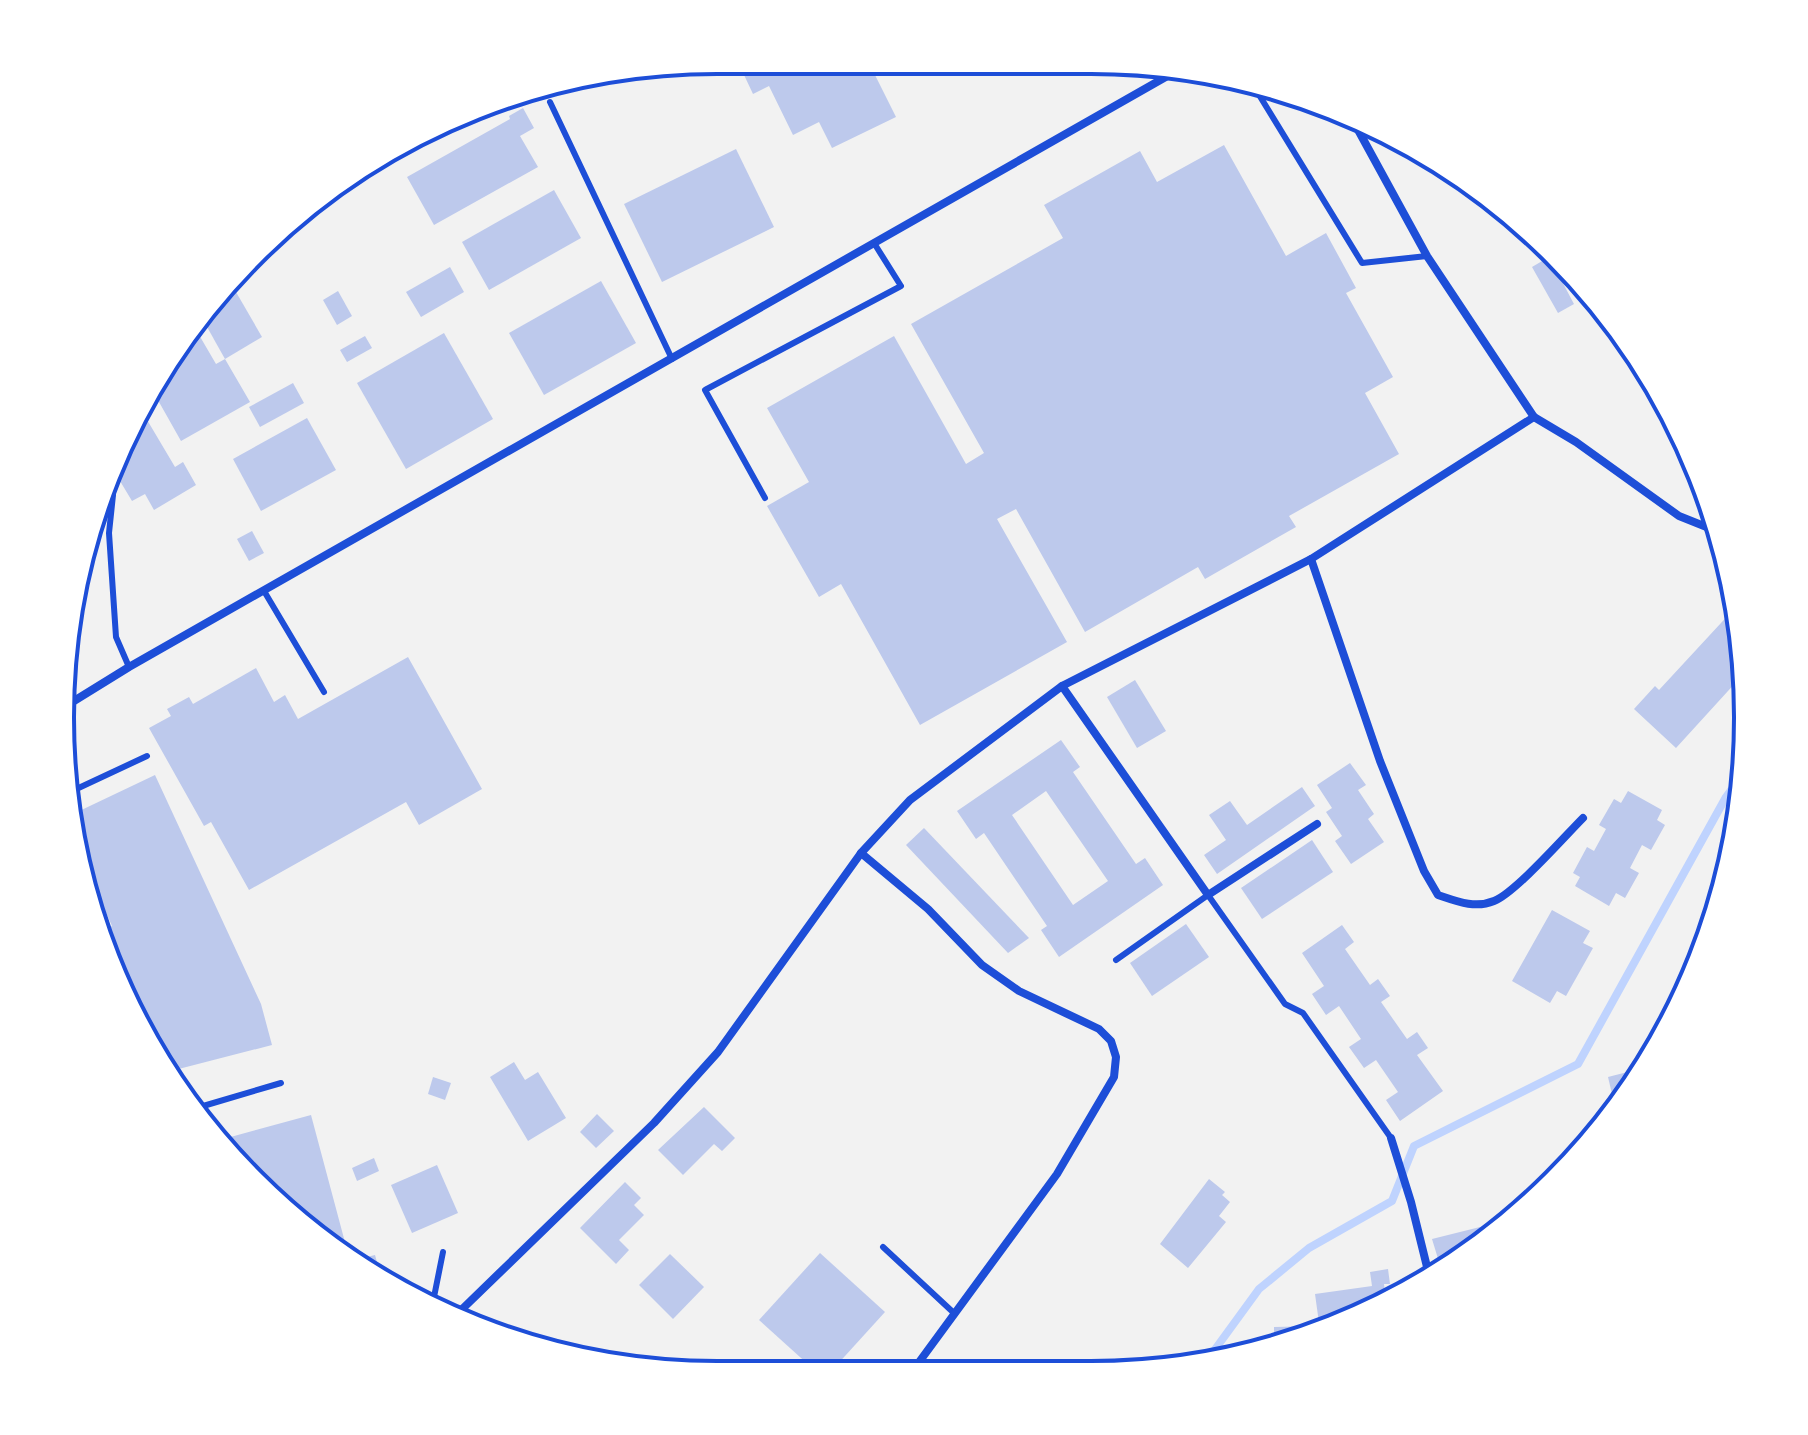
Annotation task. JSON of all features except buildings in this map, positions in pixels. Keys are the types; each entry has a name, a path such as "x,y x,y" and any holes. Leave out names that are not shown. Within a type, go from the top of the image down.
{"street":[{"path":"74,701 1163,79"},
{"path":"1360,133 1427,256 1534,417 1576,442 1679,516 1705,526"},
{"path":"463,1308 654,1123 718,1052 861,853 910,800 1062,686 1311,559 1534,417"},
{"path":"1311,559 1380,761 1424,871 1438,895 1467,905 1494,901 1512,888 1583,818"},
{"path":"1062,686 1208,895 1317,824"},
{"path":"861,853 928,909 982,965 1019,991 1099,1029 1111,1041 1116,1057 1114,1077 1057,1174 920,1361"},
{"path":"1391,1138 1427,1266"}],"lane":[{"path":"1260,97 1362,263 1427,256"},
{"path":"550,102 672,359"},
{"path":"765,498 705,390 901,286 874,243"},
{"path":"113,499 109,533 116,637 129,667"},
{"path":"264,591 324,692"},
{"path":"78,788 147,756"},
{"path":"1116,960 1208,895 1285,1004 1303,1013 1391,1138"},
{"path":"205,1106 281,1083"},
{"path":"883,1247 955,1314"},
{"path":"434,1296 443,1252"}],"waterway":[{"path":"1215,1349 1259,1289 1309,1248 1392,1201 1414,1146 1578,1064 1729,793"}]}
